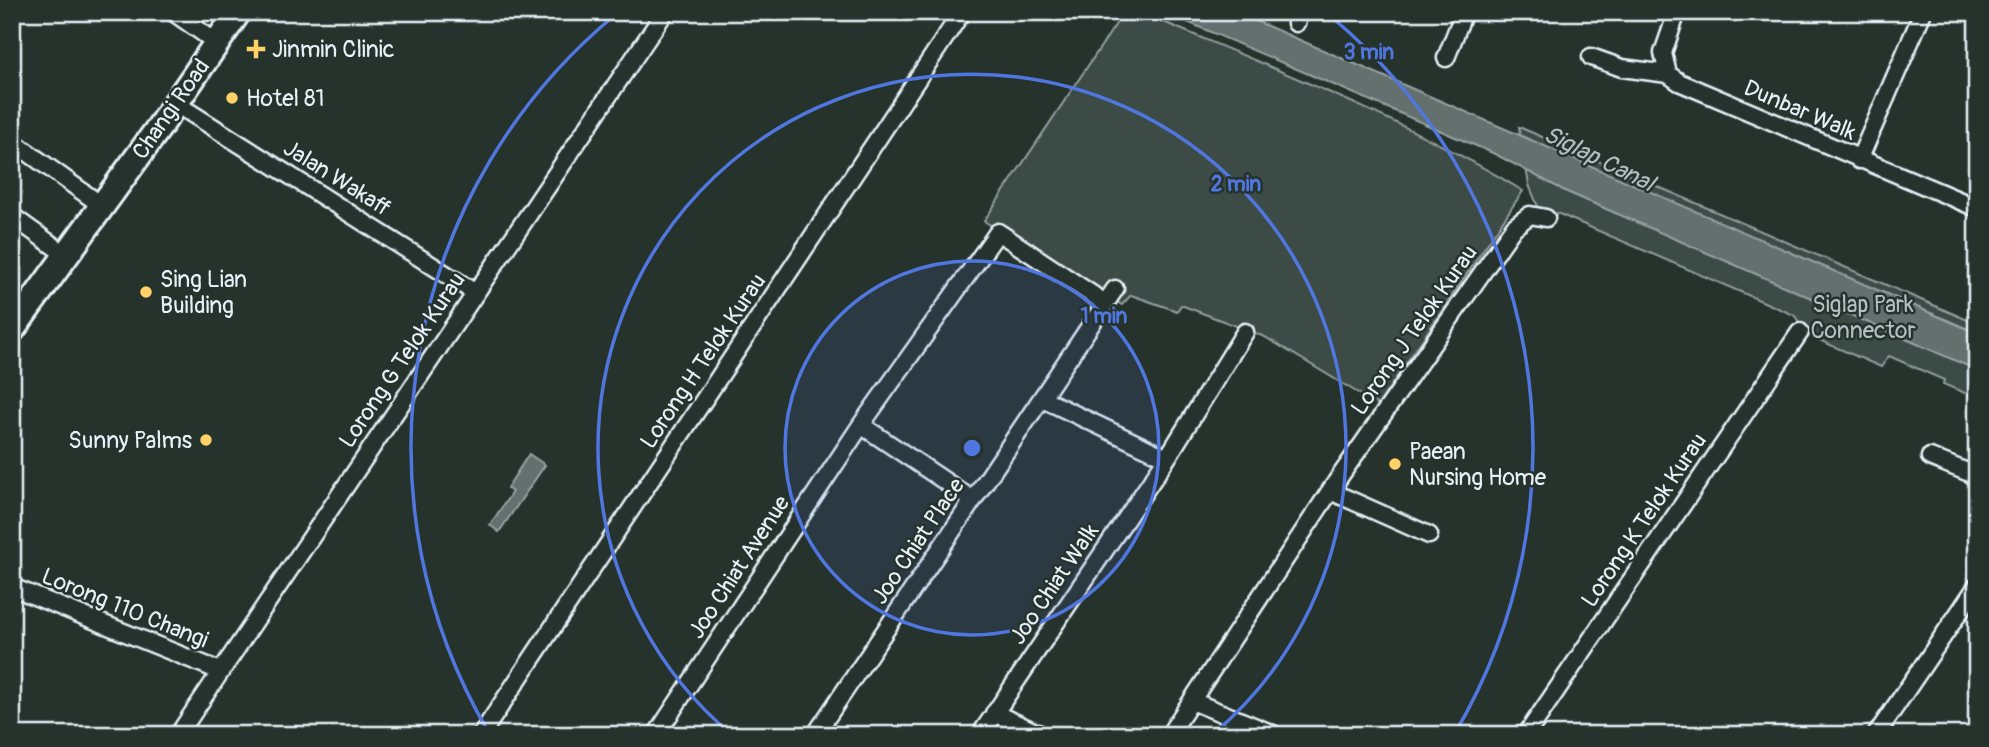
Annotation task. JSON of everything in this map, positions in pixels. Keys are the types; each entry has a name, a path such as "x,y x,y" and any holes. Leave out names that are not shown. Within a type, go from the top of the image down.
{"main road":[{"name":"Changi Road","path":"12,330 238,12"}],"street":[{"path":"173,12 217,43"},
{"name":"Lorong G Telok Kurau","path":"178,735 665,12"},
{"name":"Lorong H Telok Kurau","path":"481,735 962,12"},
{"path":"1446,58 1464,12"},
{"path":"1591,57 1622,68 1668,74 1663,54 1677,12"},
{"path":"1859,160 1923,12"},
{"name":"Dunbar Walk","path":"1668,74 1679,82 1977,208"},
{"name":"Jalan Wakaff","path":"175,103 474,292"},
{"path":"12,141 101,205"},
{"name":"Lorong J Telok Kurau","path":"1169,735 1331,491 1514,227 1530,215 1546,218"},
{"path":"12,216 66,255"},
{"name":"Joo Chiat Place","path":"815,735 1110,297 998,232"},
{"name":"Joo Chiat Avenue","path":"656,735 861,425 998,232"},
{"name":"Joo Chiat Walk","path":"980,735 1167,458 1245,332"},
{"name":"Lorong K Telok Kurau","path":"1526,735 1800,332"},
{"path":"1043,399 1167,458"},
{"path":"861,425 974,500"},
{"path":"1930,457 1977,476"},
{"path":"1331,491 1429,535"},
{"path":"1876,735 1977,586"},
{"name":"Lorong 110 Changi","path":"12,587 220,671"},
{"path":"1192,701 1273,734"},
{"path":"994,713 1042,735"}],"green space":[{"path":"1124,12 1140,12 1335,95 1431,140 1523,191 1378,405 1265,337 1181,305 1177,311 1131,295 1122,305 984,221"},
{"name":"Siglap Park Connector","path":"1519,127 1977,324 1977,398 1889,356 1881,367 1812,337 1794,315 1557,213 1552,219 1541,214 1529,185"}],"shaded area":[{"path":"1164,12 1235,12 1977,333 1977,370 1567,192 1495,154"},
{"path":"529,454 545,465 499,532 490,525 512,492 507,488"}],"place":[{"name":"Jinmin Clinic","path":"256,49"},
{"name":"Hotel 81","path":"232,98"},
{"name":"Sing Lian Building","path":"146,292"},
{"name":"Sunny Palms","path":"206,440"},
{"name":"Paean Nursing Home","path":"1395,464"}],"water label":[{"name":"Siglap Canal","path":"1599,159"}]}
